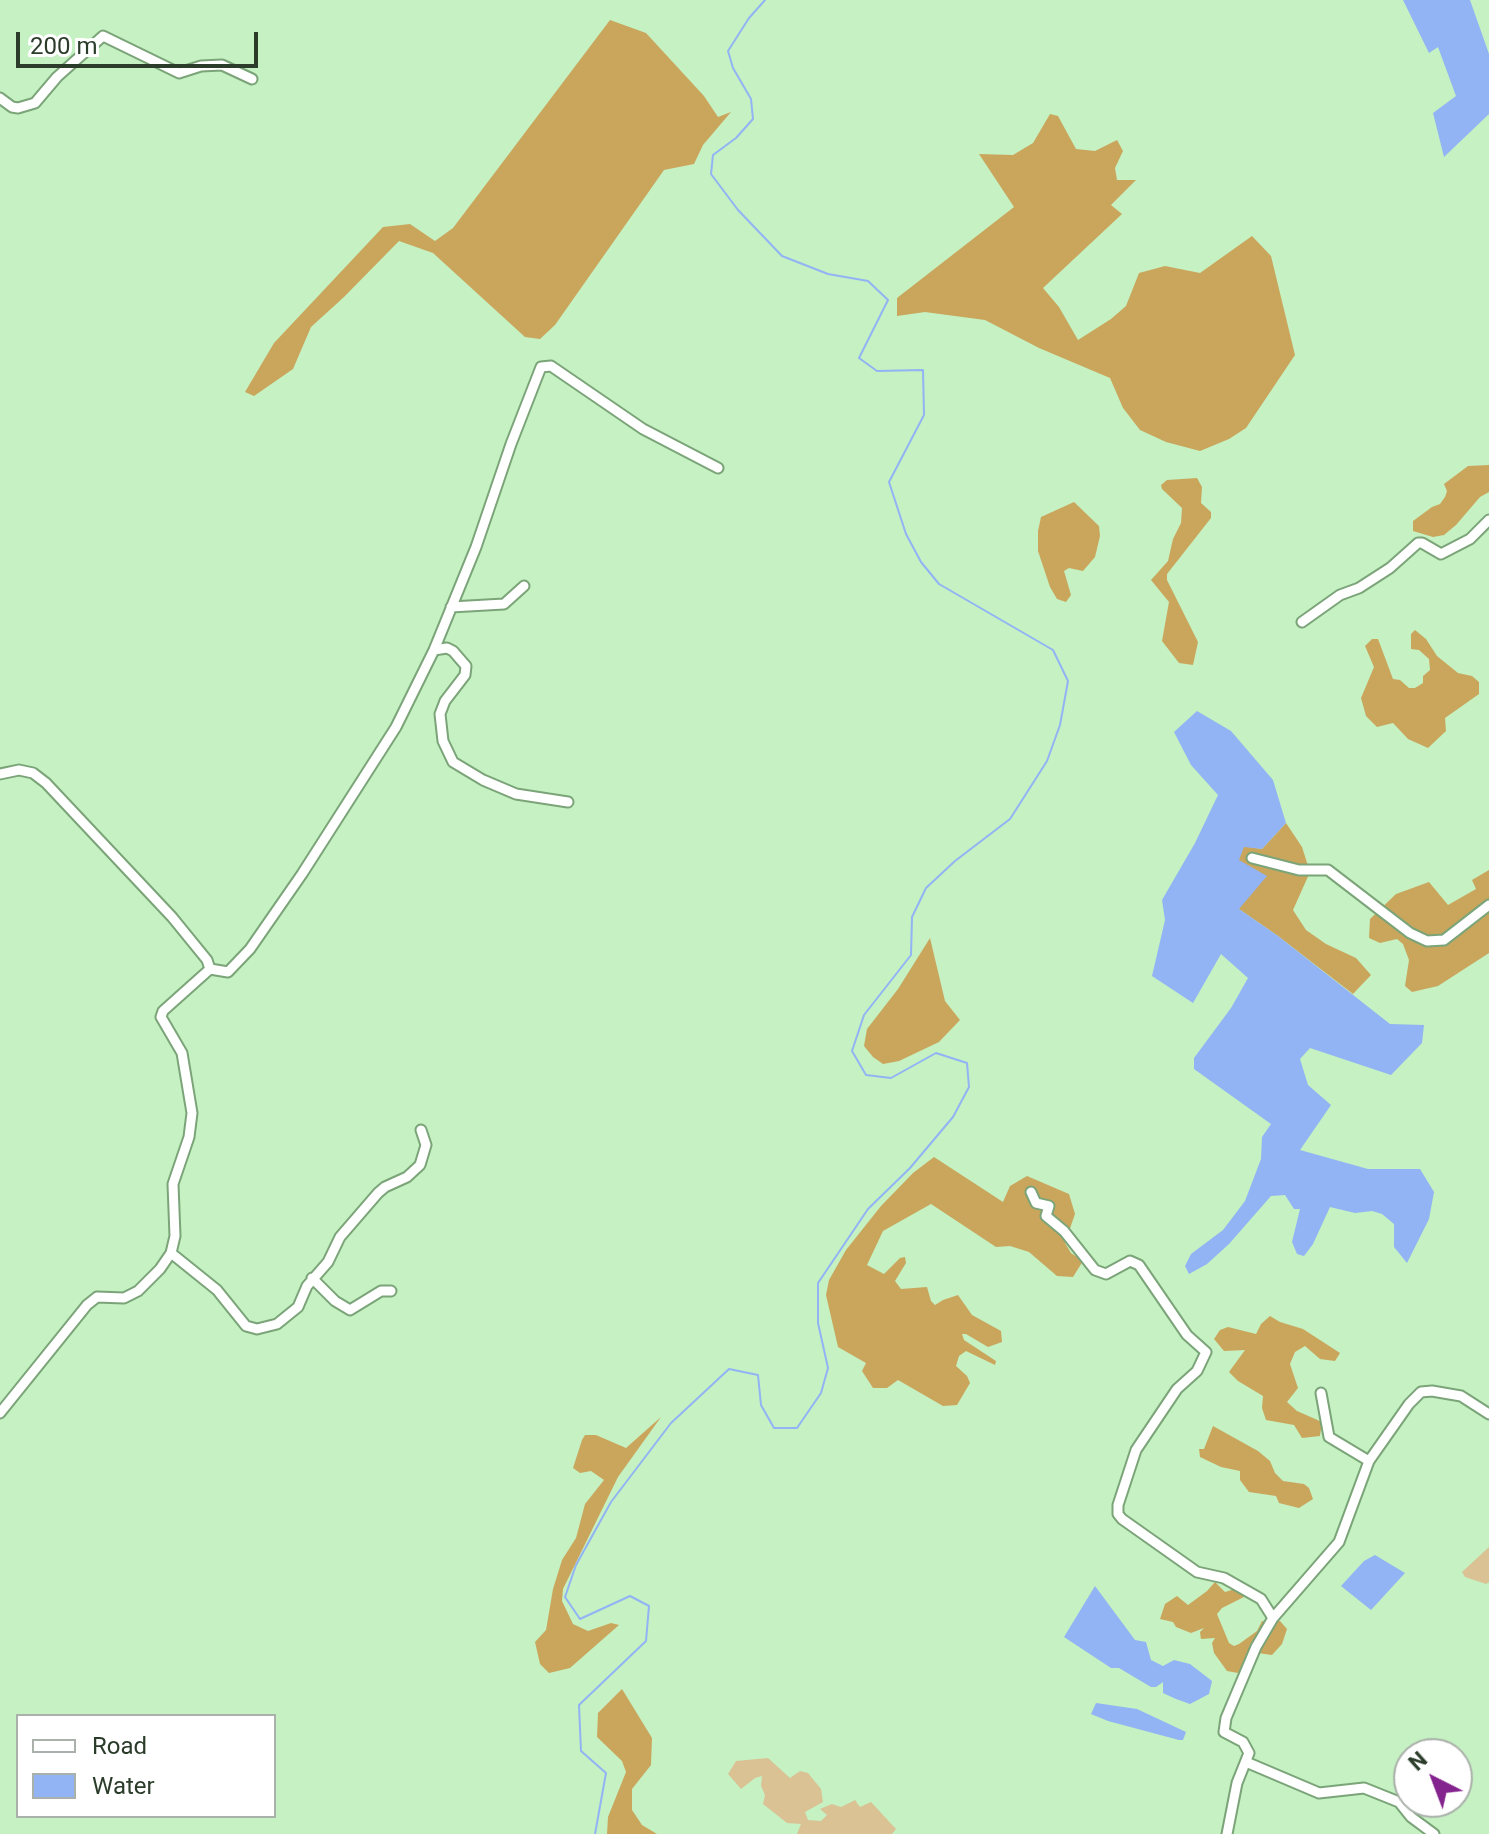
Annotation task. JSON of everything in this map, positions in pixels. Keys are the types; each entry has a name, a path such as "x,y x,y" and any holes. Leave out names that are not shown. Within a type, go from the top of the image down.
{"street":[{"path":"0,98 18,108 35,103 57,77 103,36 179,73 201,66 222,65 252,79"},
{"path":"210,969 224,972 233,969 267,926 396,727 434,650 541,367 551,366 643,429 718,468"},
{"path":"1302,622 1340,595 1359,588 1390,568 1418,543 1441,554 1470,539 1489,520"},
{"path":"451,607 504,604 524,586"},
{"path":"434,650 447,648 466,666 465,675 445,701 440,714 443,741 453,762 483,780 516,794 568,802"},
{"path":"0,774 19,770 33,773 46,783 172,917 207,960 210,969"},
{"path":"1252,858 1299,870 1328,870 1410,933 1427,941 1444,940 1489,905"},
{"path":"0,1413 77,1314 97,1297 124,1298 138,1291 171,1253 175,1236 173,1184 185,1150 192,1113 182,1053 161,1017 170,1003 210,969"},
{"path":"171,1253 217,1290 240,1320 257,1329 277,1324 295,1312 312,1278 328,1262 340,1237 378,1193 407,1177 420,1165 426,1145 421,1130"},
{"path":"1031,1192 1036,1203 1049,1206 1046,1216 1064,1231 1095,1270 1106,1274 1130,1261 1139,1265 1187,1335 1206,1352 1197,1371 1177,1389 1132,1458 1118,1514 1197,1572 1224,1578 1261,1599 1273,1618"},
{"path":"312,1278 342,1307 350,1310 381,1291 391,1291"},
{"path":"1227,1834 1237,1783 1249,1753 1247,1745 1227,1735 1223,1729 1252,1655 1273,1618 1339,1542 1369,1461 1421,1392 1461,1396 1489,1414"},
{"path":"1321,1393 1329,1437 1369,1461"},
{"path":"1246,1762 1319,1793 1364,1788 1399,1802 1411,1817 1434,1834"}],"shaded area":[{"path":"610,20 646,33 704,96 718,117 731,112 703,145 694,164 664,170 555,325 540,339 525,337 433,253 399,241 311,327 293,369 254,396 245,392 274,343 383,227 410,224 435,241 453,228"},
{"path":"1050,114 1058,116 1076,149 1095,151 1117,140 1123,151 1115,168 1117,180 1136,180 1111,205 1122,214 1043,288 1059,307 1078,340 1126,306 1139,273 1165,266 1200,273 1252,236 1271,256 1295,355 1246,428 1229,439 1200,451 1166,442 1140,430 1123,408 1110,378 1039,348 985,320 925,312 897,316 897,298 1014,207 979,154 1013,155 1033,143"},
{"path":"1489,465 1489,492 1480,497 1456,525 1444,535 1433,537 1413,531 1413,521 1440,504 1445,497 1447,491 1444,484 1468,466"},
{"path":"1197,478 1202,487 1201,503 1211,512 1211,518 1167,574 1167,580 1198,642 1193,665 1179,663 1162,641 1169,602 1151,580 1168,561 1181,523 1182,508 1161,485 1167,480"},
{"path":"1074,502 1099,526 1100,536 1095,557 1083,571 1069,568 1064,571 1071,595 1066,602 1057,599 1050,587 1038,551 1038,531 1041,517"},
{"path":"1415,630 1426,639 1437,656 1458,673 1472,676 1479,682 1479,694 1445,718 1446,731 1428,748 1408,739 1393,723 1377,727 1366,716 1361,698 1374,667 1365,646 1372,639 1378,639 1393,679 1400,680 1409,688 1423,683 1423,676 1430,670 1429,659 1419,650 1411,649 1411,634"},
{"path":"1286,823 1302,847 1310,872 1293,910 1306,930 1326,944 1356,958 1371,975 1353,994 1239,909 1238,860 1244,846 1262,849"},
{"path":"1489,870 1489,953 1438,986 1412,992 1405,986 1409,960 1403,944 1397,939 1380,943 1369,938 1370,919 1396,894 1429,882 1448,905 1476,889 1472,880"},
{"path":"930,938 945,1001 960,1020 939,1042 899,1061 883,1064 864,1046 867,1029 898,989"},
{"path":"934,1157 1003,1202 1010,1186 1027,1176 1069,1194 1075,1214 1065,1243 1071,1253 1083,1261 1073,1277 1057,1276 1029,1252 1010,1246 996,1247 931,1204 883,1231 867,1265 884,1274 905,1257 906,1263 895,1281 901,1289 927,1287 935,1305 958,1295 972,1315 1001,1331 1002,1342 988,1347 962,1334 964,1340 996,1361 995,1365 966,1351 959,1356 956,1366 970,1383 957,1405 943,1406 898,1380 887,1388 873,1388 862,1371 866,1363 838,1347 826,1295 829,1280 846,1250 881,1206 913,1173"},
{"path":"1270,1316 1303,1329 1340,1353 1335,1361 1320,1359 1305,1346 1295,1352 1290,1364 1298,1388 1287,1402 1297,1411 1322,1422 1320,1436 1302,1438 1294,1425 1266,1420 1262,1408 1263,1396 1229,1372 1245,1350 1224,1351 1214,1339 1220,1330 1228,1327 1256,1334"},
{"path":"661,1417 618,1477 563,1589 562,1601 573,1624 588,1631 611,1623 619,1625 570,1668 549,1673 540,1664 535,1642 546,1630 553,1589 562,1560 576,1538 585,1504 604,1480 591,1471 580,1473 573,1468 582,1440 585,1435 596,1435 626,1448"},
{"path":"1213,1426 1258,1451 1270,1461 1283,1481 1304,1484 1313,1499 1299,1508 1279,1503 1276,1496 1249,1492 1240,1480 1240,1471 1221,1467 1200,1457 1199,1449 1204,1449"},
{"path":"1489,1547 1489,1582 1486,1584 1465,1577 1462,1572"},
{"path":"1215,1582 1225,1592 1235,1589 1244,1597 1222,1608 1217,1614 1229,1643 1234,1646 1239,1644 1257,1631 1262,1621 1280,1621 1287,1629 1282,1644 1272,1655 1258,1653 1246,1660 1238,1673 1227,1671 1214,1653 1212,1643 1215,1638 1201,1639 1200,1632 1204,1628 1191,1633 1176,1627 1173,1622 1160,1619 1165,1604 1177,1596 1188,1605"},
{"path":"622,1689 652,1738 651,1765 632,1789 632,1810 642,1825 657,1834 607,1834 608,1817 626,1772 622,1761 597,1737 598,1713"},
{"path":"768,1758 790,1778 800,1771 808,1773 821,1789 823,1802 805,1812 808,1820 821,1821 827,1815 820,1809 832,1804 841,1807 855,1800 860,1807 871,1802 896,1829 892,1834 797,1834 801,1824 787,1823 763,1804 762,1776 741,1789 728,1774 736,1761"}],"water":[{"path":"1403,0 1470,0 1489,54 1489,114 1444,157 1433,113 1456,96 1438,47 1429,53"},
{"path":"1197,711 1231,731 1273,780 1286,823 1262,849 1244,847 1239,860 1267,876 1239,909 1390,1024 1424,1025 1422,1043 1391,1075 1310,1048 1300,1059 1308,1085 1331,1105 1300,1150 1368,1169 1420,1169 1434,1192 1429,1219 1407,1263 1394,1247 1394,1224 1382,1214 1372,1211 1355,1213 1330,1207 1313,1244 1304,1256 1297,1254 1292,1242 1300,1209 1294,1209 1285,1195 1271,1196 1207,1264 1189,1274 1185,1266 1191,1254 1223,1230 1245,1201 1261,1159 1262,1137 1271,1124 1194,1069 1194,1058 1231,1008 1248,978 1221,954 1193,1003 1152,976 1165,920 1162,900 1218,795 1191,765 1174,732"},
{"path":"1375,1555 1405,1573 1371,1610 1341,1586 1364,1561"},
{"path":"1095,1586 1135,1640 1146,1642 1151,1660 1163,1666 1174,1660 1190,1664 1212,1681 1209,1694 1190,1704 1176,1699 1163,1693 1163,1682 1151,1687 1119,1668 1111,1668 1064,1637"},
{"path":"1096,1703 1137,1709 1186,1732 1183,1740 1179,1740 1108,1721 1091,1714"}],"waterway":[{"path":"595,1834 606,1773 581,1751 579,1705 646,1641 649,1606 630,1596 580,1619 565,1597 576,1565 611,1502 671,1423 729,1369 758,1375 761,1405 774,1428 797,1428 821,1393 828,1368 818,1323 818,1283 868,1209 910,1168 953,1117 969,1087 967,1063 936,1053 891,1078 866,1075 852,1051 864,1015 911,955 912,917 926,888 955,861 1010,819 1047,761 1060,725 1068,681 1053,650 939,584 921,562 906,534 889,482 924,415 923,370 877,371 859,358 888,300 868,281 828,274 782,256 738,210 711,174 713,155 736,138 753,119 751,99 733,68 728,51 765,0"}]}
